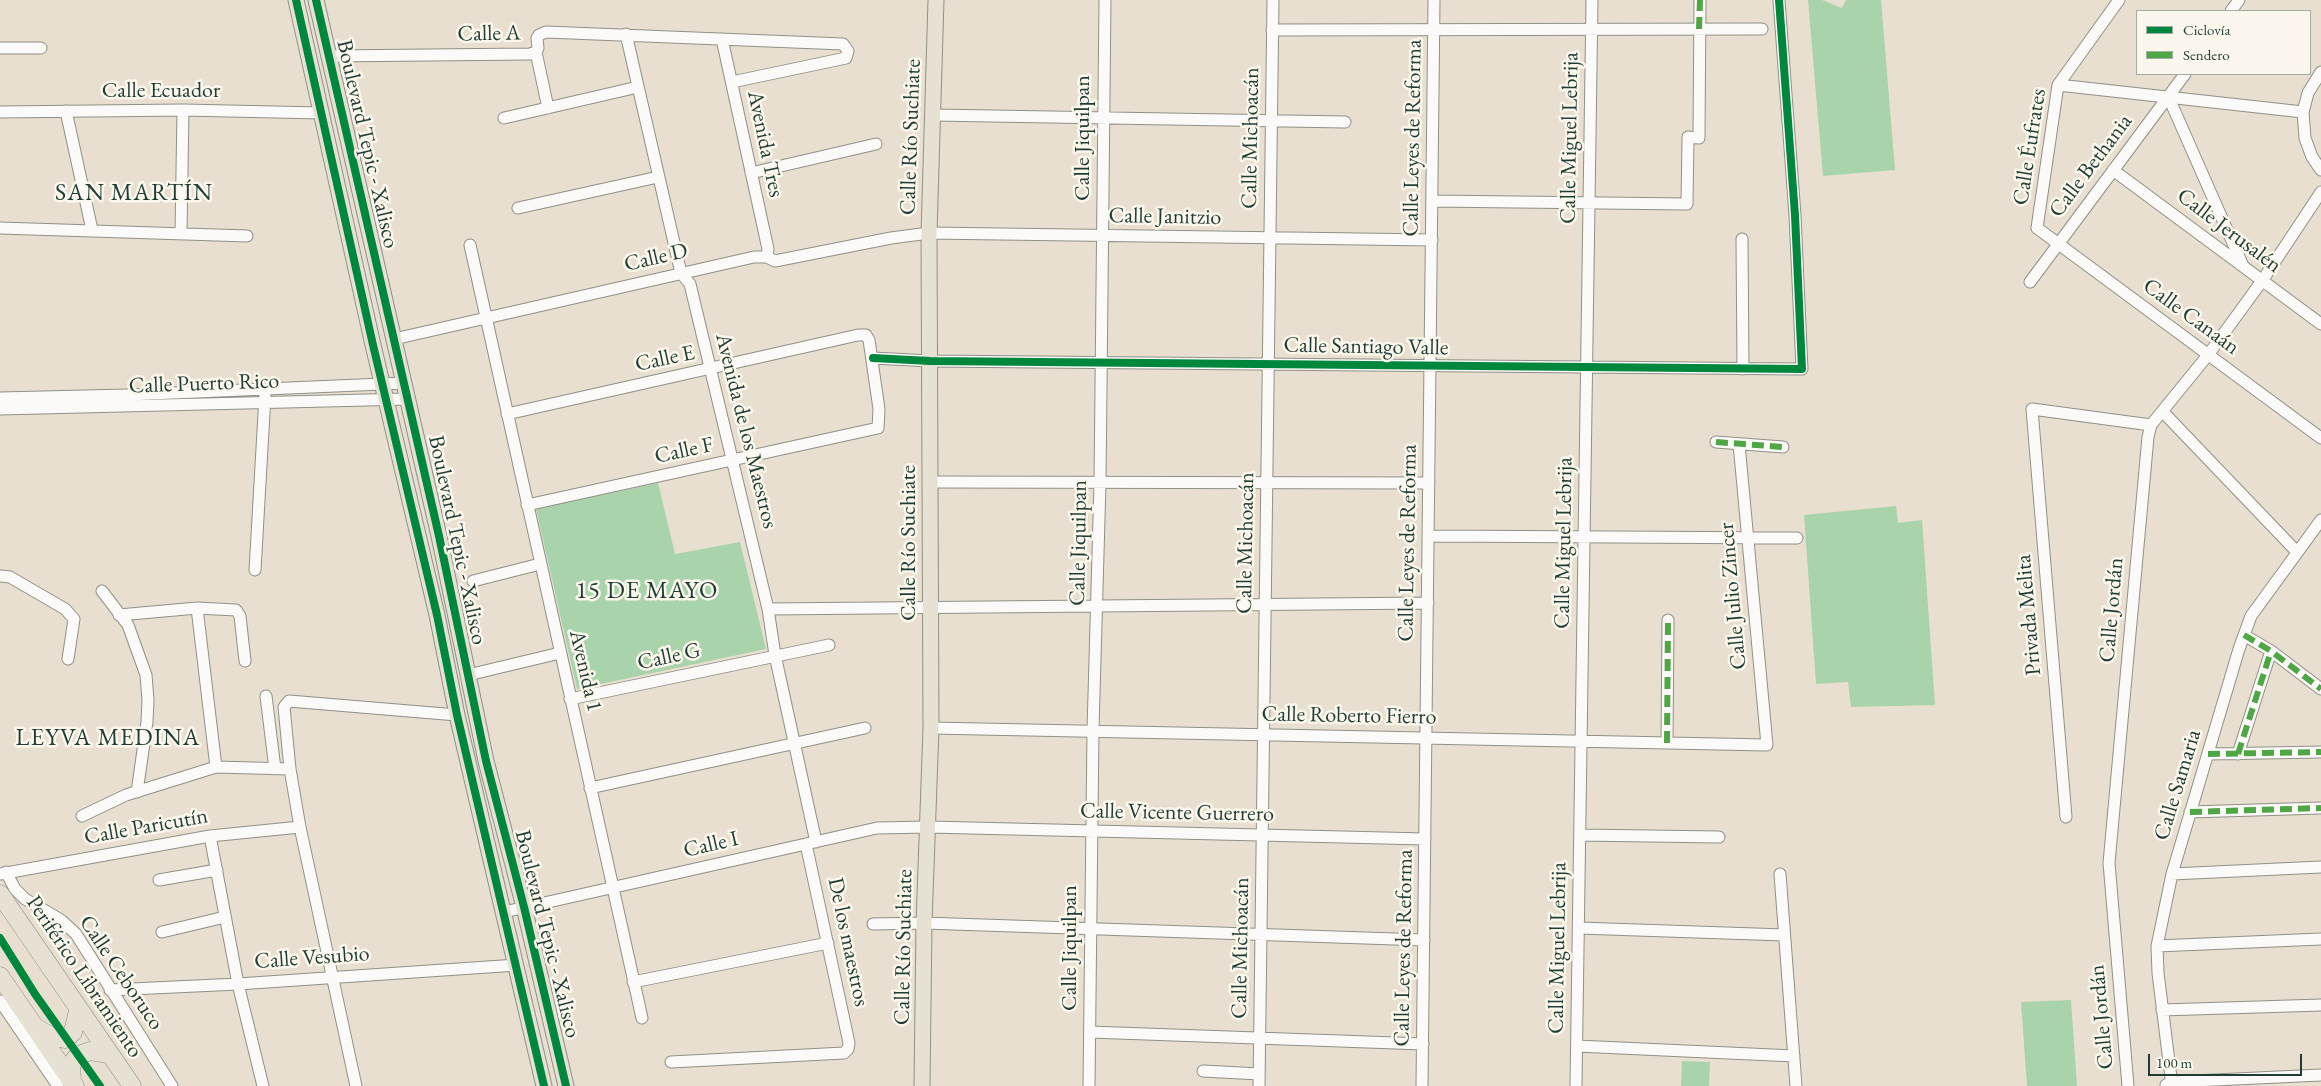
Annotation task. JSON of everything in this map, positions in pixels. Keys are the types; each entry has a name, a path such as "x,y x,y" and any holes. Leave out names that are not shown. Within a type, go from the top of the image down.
{"highway":[{"name":"Periférico Libramiento","path":"0,894 78,1011 132,1086"},
{"path":"3,997 35,1026 50,1036 65,1039 73,1032 78,1011"},
{"path":"35,1026 68,1084"},
{"path":"68,1084 71,1066 75,1059 82,1054 98,1051 109,1054"}],"main road":[{"name":"Boulevard Tepic - Xalisco","path":"296,0 386,400 437,615 457,715 544,1086"},
{"path":"306,0 320,47 328,56"},
{"name":"Boulevard Tepic - Xalisco","path":"316,0 405,383 486,761 524,907 566,1086"},
{"name":"Calle Río Suchiate","path":"922,1086 924,923 929,827 931,728 929,234 936,0"},
{"path":"321,113 331,120 339,149 354,163"},
{"path":"355,257 369,270 382,324 394,339"},
{"path":"437,615 450,628 460,664 468,675"},
{"path":"457,715 469,724 476,751 486,761"},
{"path":"517,965 530,969 537,998 546,1001"}],"street":[{"name":"Calle Jiquilpan","path":"1089,1086 1093,730 1098,606 1102,362 1105,0"},
{"name":"Calle Michoacán","path":"1259,1086 1273,0"},
{"name":"Calle Leyes de Reforma","path":"1422,1086 1434,0"},
{"name":"Calle Miguel Lebrija","path":"1576,1086 1592,0"},
{"path":"1432,201 1687,204 1688,137 1699,138 1700,0"},
{"name":"Calle Santiago Valle","path":"930,361 1802,369 1795,215 1779,0"},
{"name":"Calle Éufrates","path":"2037,228 2058,85 2119,0"},
{"path":"2232,10 2240,0"},
{"path":"1272,30 1762,29"},
{"name":"Calle A","path":"328,56 530,54 536,52 538,48 537,38 541,33 546,32 843,44 848,51 846,58 732,82"},
{"name":"Avenida de los Maestros","path":"626,34 681,273 690,284 709,370 768,609 811,843"},
{"name":"Avenida Tres","path":"722,39 768,249 766,257"},
{"path":"0,48 41,48"},
{"path":"536,52 548,108"},
{"path":"2321,72 2308,92 2303,112 2305,138 2312,157 2321,170"},
{"name":"Calle Bethania","path":"2030,282 2184,75"},
{"path":"2058,85 2303,112"},
{"path":"504,118 638,87"},
{"path":"2168,96 2244,267"},
{"name":"Calle Ecuador","path":"0,112 184,110 321,113"},
{"path":"181,234 184,110"},
{"path":"66,111 92,230"},
{"path":"932,115 1345,122"},
{"path":"750,173 876,144"},
{"name":"Calle Jerusalén","path":"2113,170 2321,324"},
{"path":"518,208 658,177"},
{"name":"Calle Jordán","path":"2128,1086 2109,863 2147,447 2152,425 2208,355 2262,280 2321,192"},
{"path":"0,228 247,236"},
{"name":"Calle Canaán","path":"2037,228 2321,438"},
{"name":"Calle Janitzio","path":"929,234 1432,240"},
{"name":"Calle D","path":"394,339 754,257 766,257 775,261 891,238 929,234"},
{"path":"1742,239 1743,369"},
{"name":"Avenida 1","path":"470,245 642,1018"},
{"name":"Calle E","path":"507,414 858,335 866,335 870,340 873,358 879,409 878,428"},
{"path":"873,358 930,361"},
{"name":"Calle Puerto Rico","path":"0,409 266,390 405,383"},
{"path":"255,570 266,390"},
{"name":"Calle Puerto Rico","path":"0,398 264,402 408,399"},
{"name":"Privada Melita","path":"2066,817 2032,409 2152,425"},
{"path":"2163,412 2297,552"},
{"name":"Calle F","path":"527,506 878,428"},
{"path":"1716,442 1783,447"},
{"name":"Calle Julio Zincer","path":"1739,444 1767,745"},
{"path":"930,482 1429,483"},
{"name":"Calle Samaria","path":"2169,1085 2157,946 2172,874 2251,616 2321,520"},
{"path":"1428,536 1797,538"},
{"path":"473,580 540,564"},
{"path":"0,576 10,577 65,609 74,618 68,659"},
{"path":"102,591 128,625 138,648 147,683 147,722 137,792"},
{"path":"768,609 1428,603"},
{"path":"119,615 197,608 236,610 240,616 245,661"},
{"path":"197,608 216,767"},
{"path":"1668,620 1668,743"},
{"path":"2244,635 2271,651 2321,689"},
{"name":"Calle G","path":"570,699 829,645"},
{"path":"2238,754 2271,651"},
{"path":"468,675 560,653"},
{"path":"266,696 275,769"},
{"path":"356,1086 300,827 290,768 284,707 290,701 457,715"},
{"path":"590,788 865,728"},
{"name":"Calle Roberto Fierro","path":"931,728 1767,745"},
{"path":"2208,754 2321,752"},
{"path":"82,816 137,792 216,767 290,768"},
{"path":"2190,812 2321,808"},
{"name":"Calle Paricutín","path":"3,873 210,836 300,827"},
{"name":"Calle I","path":"504,912 877,828 929,827"},
{"name":"Calle Vicente Guerrero","path":"929,827 1425,839"},
{"path":"1580,835 1719,837"},
{"path":"210,836 238,984 263,1086"},
{"name":"De los maestros","path":"670,1062 844,1052 848,1049 811,843"},
{"path":"2172,874 2321,868"},
{"path":"158,880 217,870"},
{"name":"Calle Ceboruco","path":"3,873 25,899 62,920 76,934 172,1086"},
{"path":"1780,874 1796,1086"},
{"path":"162,932 225,917"},
{"path":"873,924 924,923 1424,940"},
{"path":"1579,928 1784,935"},
{"path":"2157,946 2321,939"},
{"path":"633,982 828,943"},
{"name":"Calle Vesubio","path":"110,990 238,984 517,965"},
{"path":"3,997 68,1084"},
{"path":"2162,1010 2321,1005"},
{"path":"1090,1032 1423,1044"},
{"path":"1577,1046 1794,1056"},
{"path":"1203,1072 1259,1074"},
{"path":"2169,1085 2321,1074"}],"green space":[{"path":"1808,0 1822,0 1842,8 1846,0 1881,0 1895,170 1823,176"},
{"path":"658,483 675,554 740,542 766,649 577,689 536,509"},
{"path":"1896,506 1898,523 1922,520 1935,705 1851,707 1848,682 1816,684 1804,515"},
{"path":"2071,1000 2077,1086 2027,1086 2021,1002"},
{"path":"1682,1061 1710,1062 1709,1086 1681,1086"}],"marked path":[{"path":"1699,29 1700,0"},
{"path":"1716,442 1783,447"},
{"path":"1667,743 1668,620"},
{"path":"2244,635 2271,651 2321,689"},
{"path":"2238,754 2271,651"},
{"path":"2208,754 2321,752"},
{"path":"2190,812 2321,808"}],"cycle path":[{"path":"296,0 373,345 437,615 457,715 544,1086"},
{"path":"316,0 439,536 486,761 524,907 566,1086"},
{"path":"873,358 930,361 1802,369 1795,215 1779,0"},
{"path":"0,938 35,994 100,1086"}],"district":[{"name":"SAN MARTÍN","path":"134,193"},
{"name":"15 DE MAYO","path":"647,591"},
{"name":"LEYVA MEDINA","path":"108,738"}]}
